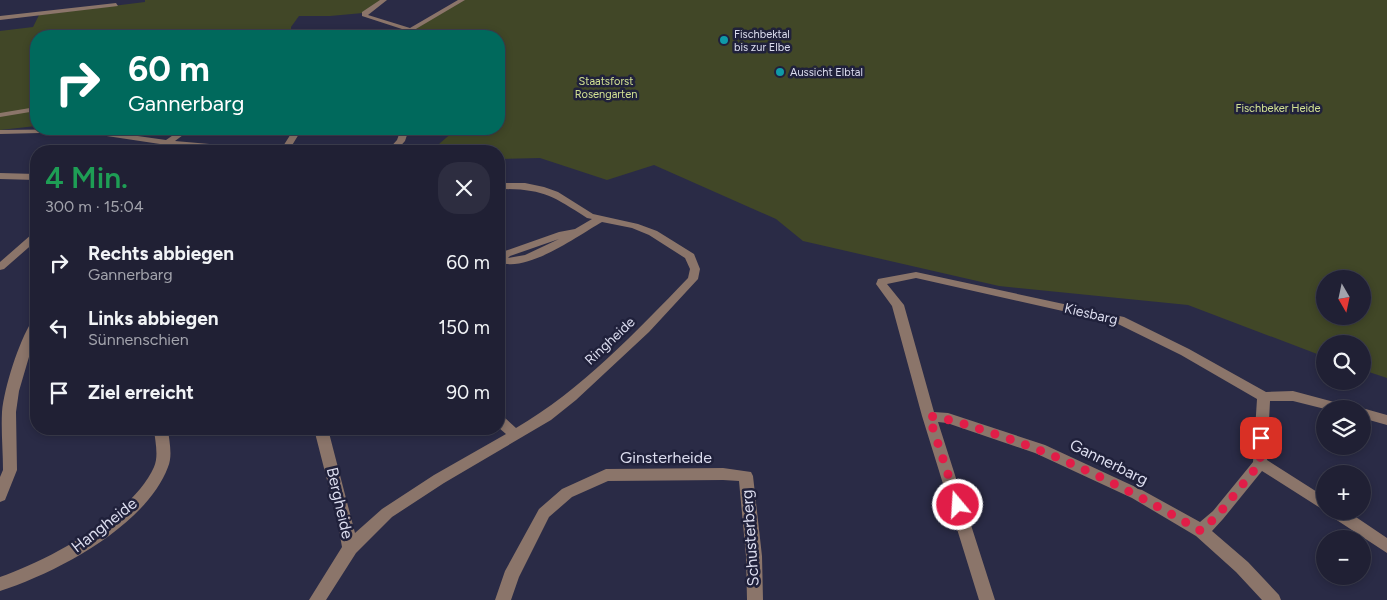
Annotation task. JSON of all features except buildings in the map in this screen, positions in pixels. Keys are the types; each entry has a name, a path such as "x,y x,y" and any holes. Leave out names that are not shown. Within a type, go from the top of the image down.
{"street":[{"path":"384,0 368,9 364,14 365,16 411,30 462,0"},
{"path":"0,18 103,3 116,5"},
{"path":"0,115 30,110"},
{"path":"0,132 30,131"},
{"path":"113,135 189,145"},
{"path":"164,145 179,135"},
{"path":"0,176 30,177"},
{"name":"Ringheide","path":"350,548 387,513 546,417 644,329 693,279 695,266 692,259 686,253 642,228 600,219 584,213 548,191 525,186 505,186"},
{"path":"505,261 513,261 552,247 600,219"},
{"path":"505,255 563,234 577,232"},
{"path":"0,267 30,241"},
{"name":"Kiesbarg","path":"929,416 898,305 884,288 881,283 882,281 916,275 1120,320 1191,356 1264,397"},
{"path":"0,496 10,470 9,412 30,334"},
{"path":"1201,531 1218,515 1260,463 1264,397 1293,396 1316,402"},
{"path":"929,416 988,600"},
{"name":"Gannerbarg","path":"929,416 948,418 1040,449 1137,494 1201,531 1242,567 1273,600"},
{"path":"1371,416 1387,420"},
{"path":"505,426 515,434"},
{"name":"Hangheide","path":"0,584 24,576 66,555 109,526 134,504 153,482 160,467 163,453 162,435"},
{"name":"Bergheide","path":"317,600 350,548 345,518 323,435"},
{"path":"1260,463 1316,500"},
{"name":"Ginsterheide","path":"503,600 511,576 544,513 567,493 606,475 746,476"},
{"name":"Schusterberg","path":"746,476 754,556 755,600"},
{"path":"1348,520 1387,546"}],"green space":[{"path":"145,0 383,0 363,13 299,16 291,30 30,30 30,127 0,130 0,31 33,27 39,15 145,2"},
{"name":"Fischbeker Heide","path":"464,0 1387,0 1387,378 1371,373 1371,335 1316,335 1316,354 1188,305 999,286 803,241 776,219 654,165 607,180 540,158 505,159 505,145 402,145 439,144 449,135 505,135 505,30 412,30"}],"place":[{"name":"Fischbektal bis zur Elbe","path":"724,40"},
{"name":"Aussicht Elbtal","path":"780,72"}],"route":[{"path":"958,505 929,416 948,418 1040,449 1137,494 1201,531 1218,515 1260,463 1261,438"}],"park label":[{"name":"Staatsforst Rosengarten","path":"606,87"}]}
